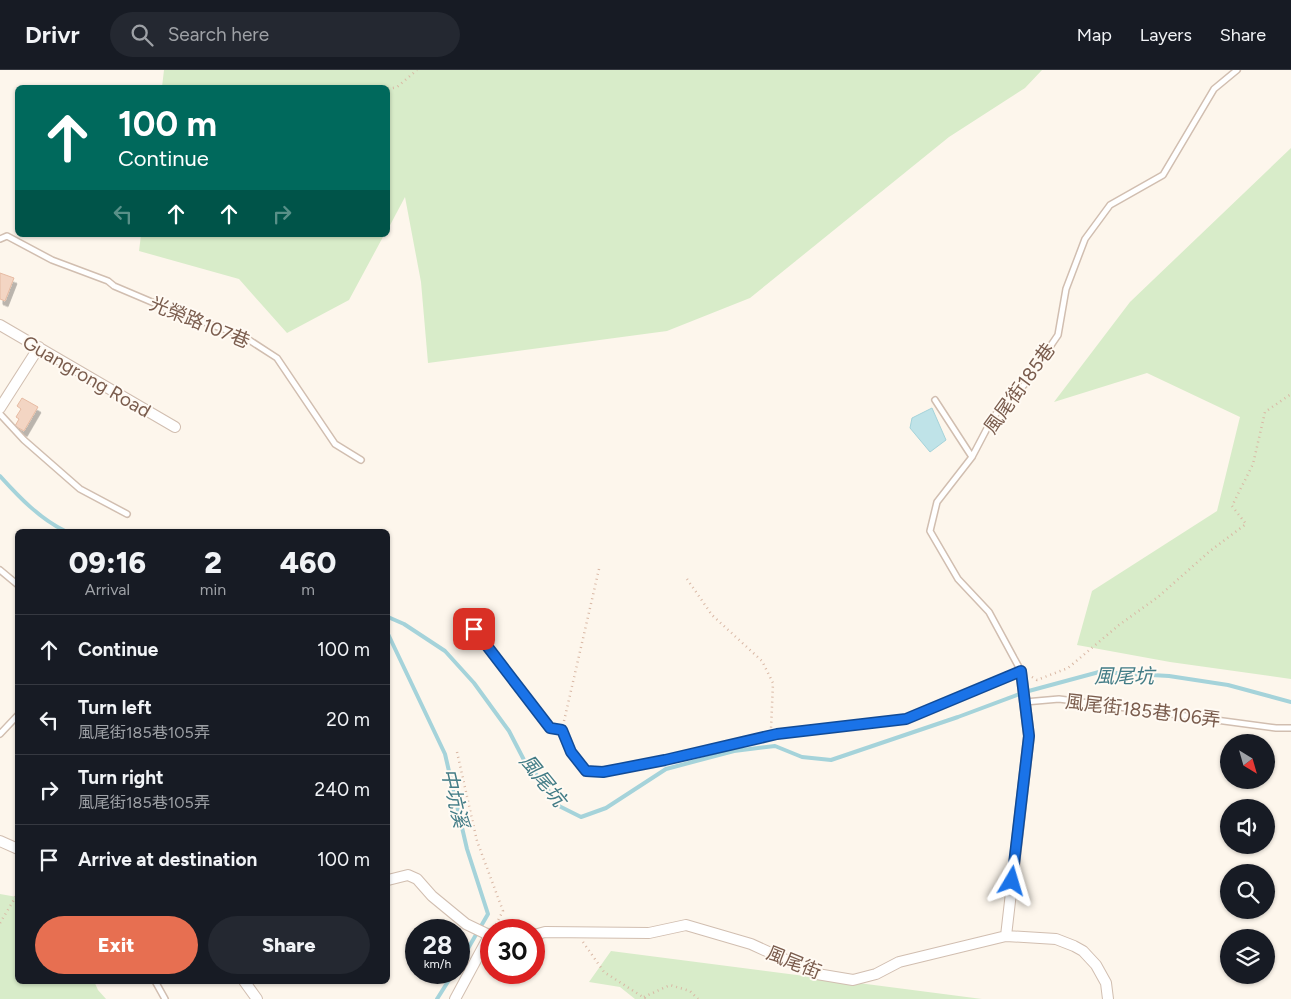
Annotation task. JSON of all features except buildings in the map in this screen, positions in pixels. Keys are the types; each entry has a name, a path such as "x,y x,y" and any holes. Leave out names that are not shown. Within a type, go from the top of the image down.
{"street":[{"name":"Guangrong Road","path":"0,325 39,346 174,427"},
{"path":"0,408 39,346"},
{"path":"1006,936 1029,736 1021,671"},
{"path":"0,841 15,848"},
{"path":"390,880 408,875 417,879 432,896 466,924 480,930"},
{"name":"風尾街","path":"545,932 649,933 686,925 751,944 817,974 853,980 876,974 899,962 1006,936 1056,939 1083,951 1096,965 1106,983 1108,999"},
{"path":"455,999 480,954"},
{"path":"246,984 257,999"}],"lane":[{"name":"風尾街185巷","path":"1021,671 989,612 958,579 930,531 937,502 972,457 993,417 1024,385 1058,335 1066,289 1085,239 1110,205 1163,175 1214,89 1237,70"},
{"name":"光榮路107巷","path":"0,239 7,236 52,260 108,281 114,286 173,311 243,336 278,358 335,444 361,460"},
{"path":"935,400 972,457"},
{"path":"0,414 24,440 80,490 127,514"},
{"path":"0,570 15,582"},
{"path":"474,629 550,728 562,730 571,752 586,771 603,772 771,736 906,719 1021,671"},
{"name":"風尾街185巷106弄","path":"1025,702 1059,699 1276,728 1291,728"},
{"path":"0,734 15,718"},
{"path":"157,984 166,999"}],"path":[{"path":"390,89 397,87 417,70"},
{"path":"1021,671 1037,680 1068,668 1158,596 1210,551 1246,524 1232,506 1253,464 1265,412 1291,394"},
{"path":"562,730 599,569"},
{"path":"687,579 712,615 762,661 772,683 771,736"},
{"path":"457,752 477,841 503,911 499,919"},
{"path":"0,923 15,898"},
{"path":"577,933 604,972 646,998 670,985 690,991 698,999"}],"green space":[{"path":"164,70 1042,70 1025,88 949,137 750,298 667,331 428,363 421,282 405,197 390,225 390,85 162,85"},
{"path":"1291,148 1291,679 1170,662 1077,645 1092,591 1217,511 1240,417 1147,373 1054,402 1130,302"},
{"path":"141,237 383,237 349,300 287,333 239,279 139,251"},
{"path":"0,894 15,897 15,984 95,984 106,999 0,999"},
{"path":"611,951 982,999 635,999 620,987 589,982"}],"water":[{"path":"932,408 946,440 930,452 910,428 912,418"}],"waterway":[{"name":"中坑溪","path":"0,476 38,514 61,529"},
{"name":"風尾坑","path":"390,618 404,624 445,651 474,683 509,731 524,760 559,806 581,817 606,808 666,769 734,751 775,746 802,757 831,760 1025,692 1099,672 1169,676 1228,685 1291,702"},
{"name":"中坑溪","path":"390,638 445,754 467,849 488,914 470,945"},
{"name":"中坑溪","path":"437,999 446,984"}],"route":[{"path":"474,629 550,728 562,730 571,752 586,771 603,772 665,760 777,734 906,719 1021,671 1029,736 1012,881"}]}
